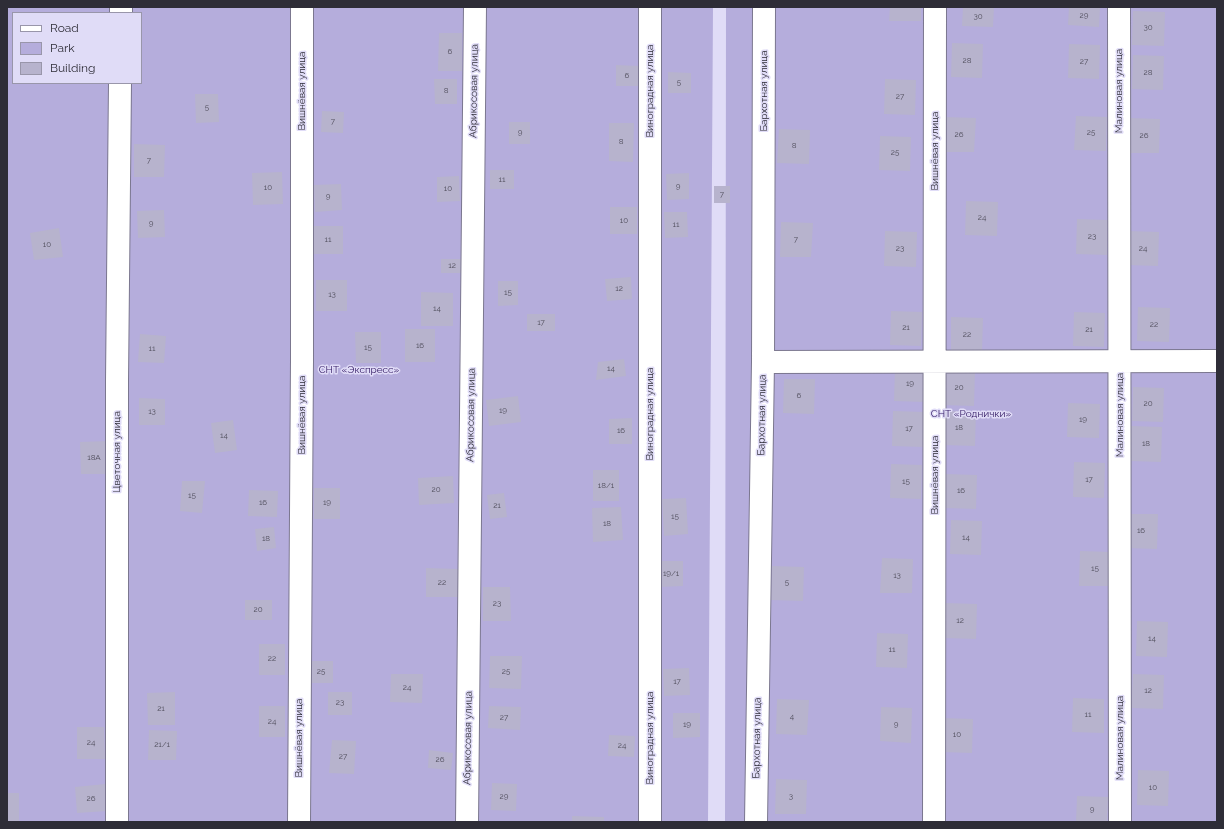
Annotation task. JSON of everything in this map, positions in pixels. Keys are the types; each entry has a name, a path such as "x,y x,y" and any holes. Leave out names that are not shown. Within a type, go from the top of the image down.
{"street":[{"name":"Вишнёвая улица","path":"299,822 302,365 302,7"},
{"name":"Абрикосовая улица","path":"467,822 475,7"},
{"name":"Виноградная улица","path":"650,7 650,822"},
{"name":"Бархотная улица","path":"756,822 763,362 764,7"},
{"name":"Вишнёвая улица","path":"934,822 935,7"},
{"name":"Малиновая улица","path":"1119,7 1120,822"},
{"name":"Цветочная улица","path":"117,822 117,380 120,84"},
{"path":"763,362 935,363 1217,361"}],"green space":[{"name":"СНТ «Экспресс»","path":"7,7 713,7 708,822 7,822"},
{"name":"СНТ «Роднички»","path":"726,7 1217,7 1217,822 725,822"}],"building":[{"path":"890,7 921,7 921,21 889,21"},
{"path":"963,7 994,7 993,27 962,26"},
{"path":"1069,7 1100,7 1099,27 1068,25"},
{"path":"1133,11 1165,12 1164,46 1132,45"},
{"path":"439,33 462,33 462,71 438,71"},
{"path":"952,43 983,44 982,78 951,77"},
{"path":"1069,44 1100,45 1099,79 1068,78"},
{"path":"1133,55 1164,56 1163,90 1132,89"},
{"path":"616,65 639,66 638,86 616,86"},
{"path":"668,72 691,73 691,93 668,93"},
{"path":"434,79 457,79 457,104 435,104"},
{"path":"885,79 916,80 915,115 884,114"},
{"path":"195,94 218,94 219,122 196,123"},
{"path":"322,111 344,112 343,133 321,132"},
{"path":"1076,116 1107,117 1106,151 1074,150"},
{"path":"944,117 976,118 974,152 943,152"},
{"path":"1129,118 1160,119 1159,153 1127,153"},
{"path":"509,122 530,122 530,144 509,144"},
{"path":"609,123 634,123 633,162 609,161"},
{"path":"779,129 810,130 809,164 777,163"},
{"path":"880,136 911,137 910,171 879,170"},
{"path":"134,144 165,145 164,177 134,177"},
{"path":"490,170 514,170 514,189 490,189"},
{"path":"282,172 283,204 253,205 252,173"},
{"path":"689,173 689,199 667,200 666,174"},
{"path":"459,176 460,201 437,202 437,177"},
{"path":"341,184 342,210 315,212 314,185"},
{"path":"714,186 730,186 730,203 714,203"},
{"path":"966,201 998,202 997,236 965,235"},
{"path":"610,207 637,207 637,234 610,234"},
{"path":"164,210 165,237 138,238 137,211"},
{"path":"664,212 687,212 688,237 665,238"},
{"path":"1077,219 1108,220 1107,255 1076,254"},
{"path":"781,222 813,223 811,257 780,257"},
{"path":"314,226 343,226 343,254 314,254"},
{"path":"59,228 63,257 34,260 30,233"},
{"path":"885,231 917,232 916,267 884,266"},
{"path":"1127,231 1159,232 1158,266 1126,265"},
{"path":"441,259 463,259 463,273 441,273"},
{"path":"631,277 632,299 607,301 605,279"},
{"path":"316,280 347,280 347,311 316,311"},
{"path":"498,281 518,281 518,305 498,306"},
{"path":"421,292 453,293 453,326 421,326"},
{"path":"1138,307 1170,308 1169,342 1137,341"},
{"path":"891,311 922,312 921,346 890,345"},
{"path":"1074,312 1105,313 1104,347 1073,346"},
{"path":"527,314 555,314 555,331 527,331"},
{"path":"951,317 983,318 982,352 951,352"},
{"path":"405,329 435,329 435,362 405,362"},
{"path":"355,332 381,332 381,363 356,363"},
{"path":"140,334 166,336 164,363 138,362"},
{"path":"624,359 626,376 596,380 598,362"},
{"path":"895,367 926,368 925,402 894,401"},
{"path":"944,370 975,371 974,406 942,405"},
{"path":"784,379 815,379 814,414 783,413"},
{"path":"1133,387 1164,388 1163,422 1132,421"},
{"path":"518,396 521,422 489,426 486,400"},
{"path":"139,398 165,399 165,425 139,425"},
{"path":"1068,403 1100,404 1099,438 1067,437"},
{"path":"893,411 925,412 924,447 892,446"},
{"path":"944,411 976,412 975,446 943,445"},
{"path":"632,418 632,444 609,444 609,419"},
{"path":"233,420 237,450 215,453 211,423"},
{"path":"1131,426 1162,427 1161,462 1130,461"},
{"path":"108,441 108,474 81,474 80,442"},
{"path":"1074,462 1105,463 1104,498 1073,497"},
{"path":"891,464 922,465 921,499 890,498"},
{"path":"593,470 619,470 619,501 593,501"},
{"path":"946,474 977,475 976,509 945,508"},
{"path":"453,476 454,503 419,505 418,478"},
{"path":"182,481 205,481 202,513 180,511"},
{"path":"314,488 340,488 340,519 314,519"},
{"path":"249,490 278,491 277,517 248,516"},
{"path":"504,493 507,517 490,519 487,495"},
{"path":"686,498 688,534 664,536 662,499"},
{"path":"621,507 623,540 593,542 592,508"},
{"path":"1126,514 1158,514 1157,549 1125,548"},
{"path":"951,520 982,521 981,555 950,554"},
{"path":"274,527 276,548 257,551 255,529"},
{"path":"1080,551 1112,552 1111,586 1079,586"},
{"path":"882,558 913,559 912,593 880,593"},
{"path":"660,561 683,561 683,586 660,587"},
{"path":"772,566 804,567 803,601 771,600"},
{"path":"426,568 458,569 458,597 426,597"},
{"path":"483,587 510,587 511,621 483,621"},
{"path":"245,600 272,600 272,620 245,620"},
{"path":"945,603 977,604 976,639 944,638"},
{"path":"1137,621 1168,622 1167,657 1136,656"},
{"path":"877,633 908,634 907,668 876,667"},
{"path":"259,644 285,644 285,675 259,675"},
{"path":"490,656 522,656 521,689 489,688"},
{"path":"310,661 333,661 333,683 309,683"},
{"path":"689,668 690,695 664,696 663,669"},
{"path":"391,674 423,674 422,703 390,702"},
{"path":"1133,674 1164,675 1163,709 1131,708"},
{"path":"175,692 175,725 148,725 147,693"},
{"path":"328,692 352,692 352,715 328,715"},
{"path":"1073,698 1104,699 1104,733 1072,732"},
{"path":"777,699 809,700 807,735 776,734"},
{"path":"259,706 285,706 285,737 259,737"},
{"path":"489,706 521,707 520,730 488,728"},
{"path":"881,707 912,708 911,743 880,741"},
{"path":"673,713 700,713 700,737 673,738"},
{"path":"942,718 973,719 972,753 941,752"},
{"path":"77,727 104,727 105,759 77,759"},
{"path":"149,730 177,731 176,760 148,760"},
{"path":"609,735 635,736 634,757 608,756"},
{"path":"332,740 356,741 354,774 329,773"},
{"path":"429,750 453,753 451,770 428,768"},
{"path":"1138,770 1169,771 1168,806 1137,805"},
{"path":"776,779 807,780 806,814 775,814"},
{"path":"492,783 517,784 516,811 491,810"},
{"path":"105,784 107,811 77,813 75,787"},
{"path":"7,793 19,793 19,822 7,822"},
{"path":"1077,796 1108,797 1107,822 1076,822"},
{"path":"572,816 604,817 604,822 572,822"}]}
